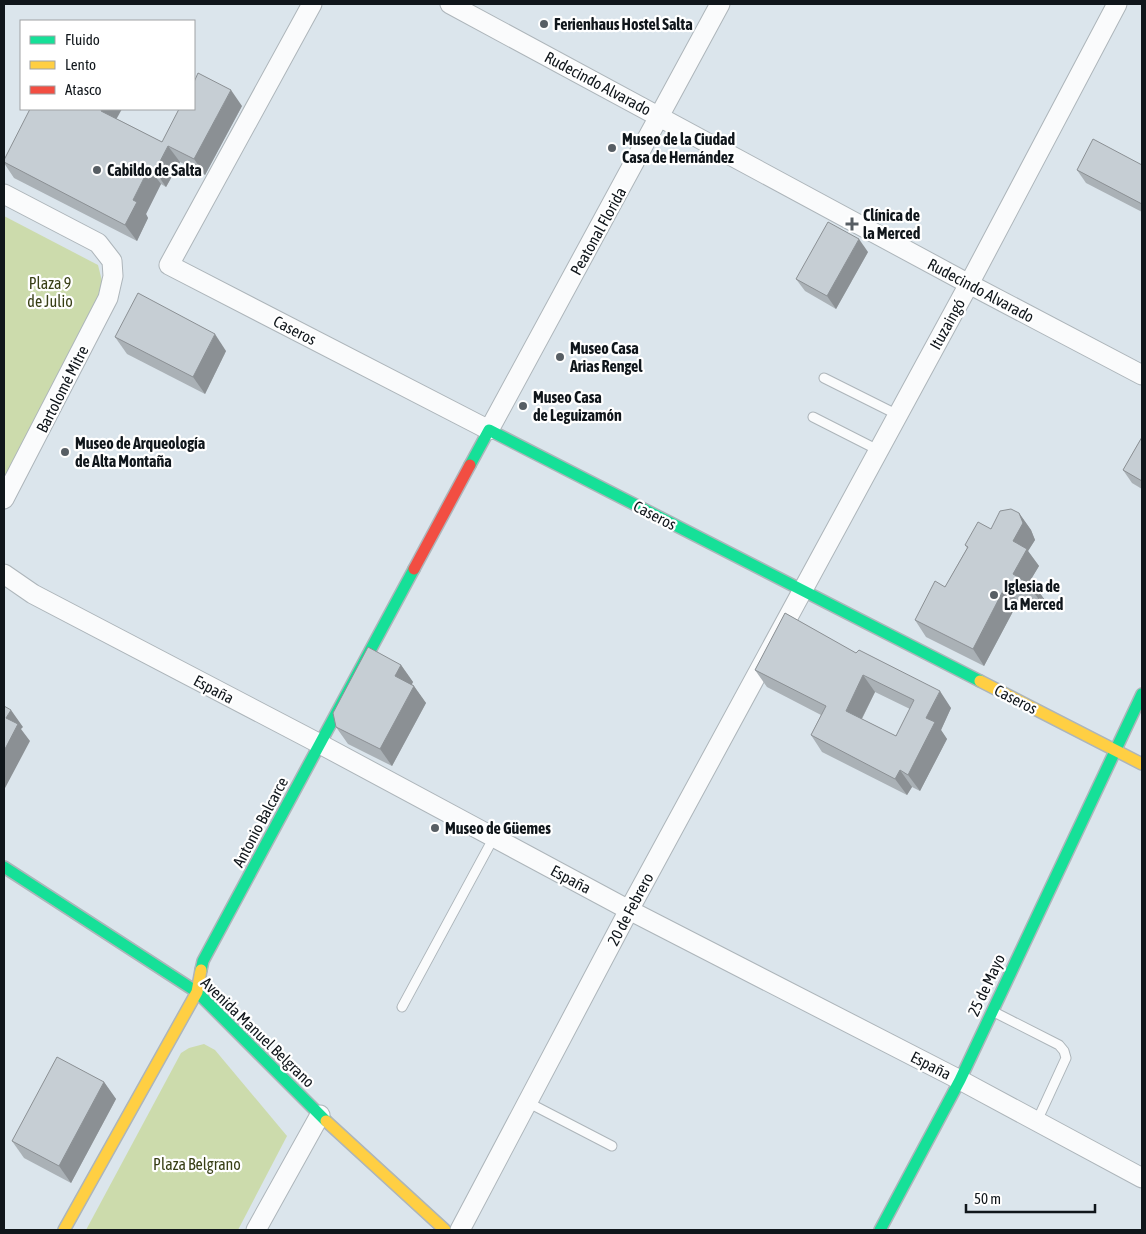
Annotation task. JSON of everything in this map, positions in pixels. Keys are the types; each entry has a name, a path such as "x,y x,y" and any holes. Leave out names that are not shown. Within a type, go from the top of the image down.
{"street":[{"name":"Caseros","path":"312,4 169,265 1142,764"},
{"name":"Rudecindo Alvarado","path":"450,4 969,284 1142,375"},
{"name":"Peatonal Florida","path":"489,430 720,4"},
{"name":"Ituzaingó","path":"802,590 969,284 1117,4"},
{"name":"Bartolomé Mitre","path":"4,194 98,243 112,261 113,276 108,298 4,499"},
{"name":"Antonio Balcarce","path":"64,1230 197,992 203,961 489,430"},
{"name":"España","path":"4,575 32,594 320,744 629,910 960,1080 1142,1178"},
{"name":"20 de Febrero","path":"460,1230 629,910 802,590"},
{"name":"25 de Mayo","path":"880,1230 960,1080 1142,694"},
{"name":"Avenida Manuel Belgrano","path":"4,867 197,992 320,1115 445,1230"},
{"path":"256,1230 320,1115"}],"lane":[{"path":"824,378 898,415"},
{"path":"813,417 878,450"},
{"path":"402,1007 494,837"},
{"path":"992,1011 1059,1046 1064,1051 1066,1058 1037,1121"},
{"path":"527,1102 612,1146"}],"green space":[{"name":"Plaza 9 de Julio","path":"4,216 98,265 104,289 4,481"},
{"name":"Plaza Belgrano","path":"204,1044 215,1050 287,1136 238,1230 86,1230 181,1053 189,1048"}],"building":[{"name":"Cabildo de Salta","path":"198,73 231,90 194,159 168,146 155,171 149,168 133,200 137,202 125,225 4,162 29,110 102,110 162,142 178,110 195,110 195,80"},
{"path":"1093,139 1142,165 1142,204 1077,170"},
{"path":"828,222 859,239 827,296 796,279"},
{"path":"138,293 215,334 193,377 115,337"},
{"path":"1142,437 1142,481 1123,470"},
{"name":"Iglesia de La Merced","path":"1011,509 1019,513 1023,523 1013,541 1027,549 1013,574 1037,589 1035,594 1006,585 973,649 915,620 935,581 945,587 968,547 965,545 978,522 991,529 1000,511"},
{"path":"785,613 856,653 859,650 940,691 926,718 935,722 908,775 900,770 895,779 811,735 826,706 755,670","holes":["863,675 914,700 896,736 846,711"]},
{"path":"368,647 401,665 395,676 414,686 380,749 336,727 333,713"},
{"path":"4,706 11,710 6,718 18,724 4,751"},
{"path":"57,1057 104,1082 59,1166 12,1141"}],"traffic: fast":[{"path":"470,465 489,430 980,681"},
{"path":"201,970 203,961 414,569"},
{"path":"880,1230 960,1080 1142,694"},
{"path":"4,867 197,992 326,1121"}],"traffic: slow":[{"path":"980,681 1142,764"},
{"path":"64,1230 197,992 201,970"},
{"path":"326,1121 445,1230"}],"traffic: jam":[{"path":"414,569 470,465"}],"place":[{"name":"Ferienhaus Hostel Salta","path":"544,24"},
{"name":"Museo de la Ciudad Casa de Hernández","path":"612,148"},
{"name":"Cabildo de Salta","path":"97,170"},
{"name":"Clínica de la Merced","path":"852,224"},
{"name":"Museo Casa Arias Rengel","path":"560,357"},
{"name":"Museo Casa de Leguizamón","path":"523,406"},
{"name":"Museo de Arqueología de Alta Montaña","path":"65,452"},
{"name":"Iglesia de La Merced","path":"994,595"},
{"name":"Museo de Güemes","path":"435,828"}]}
